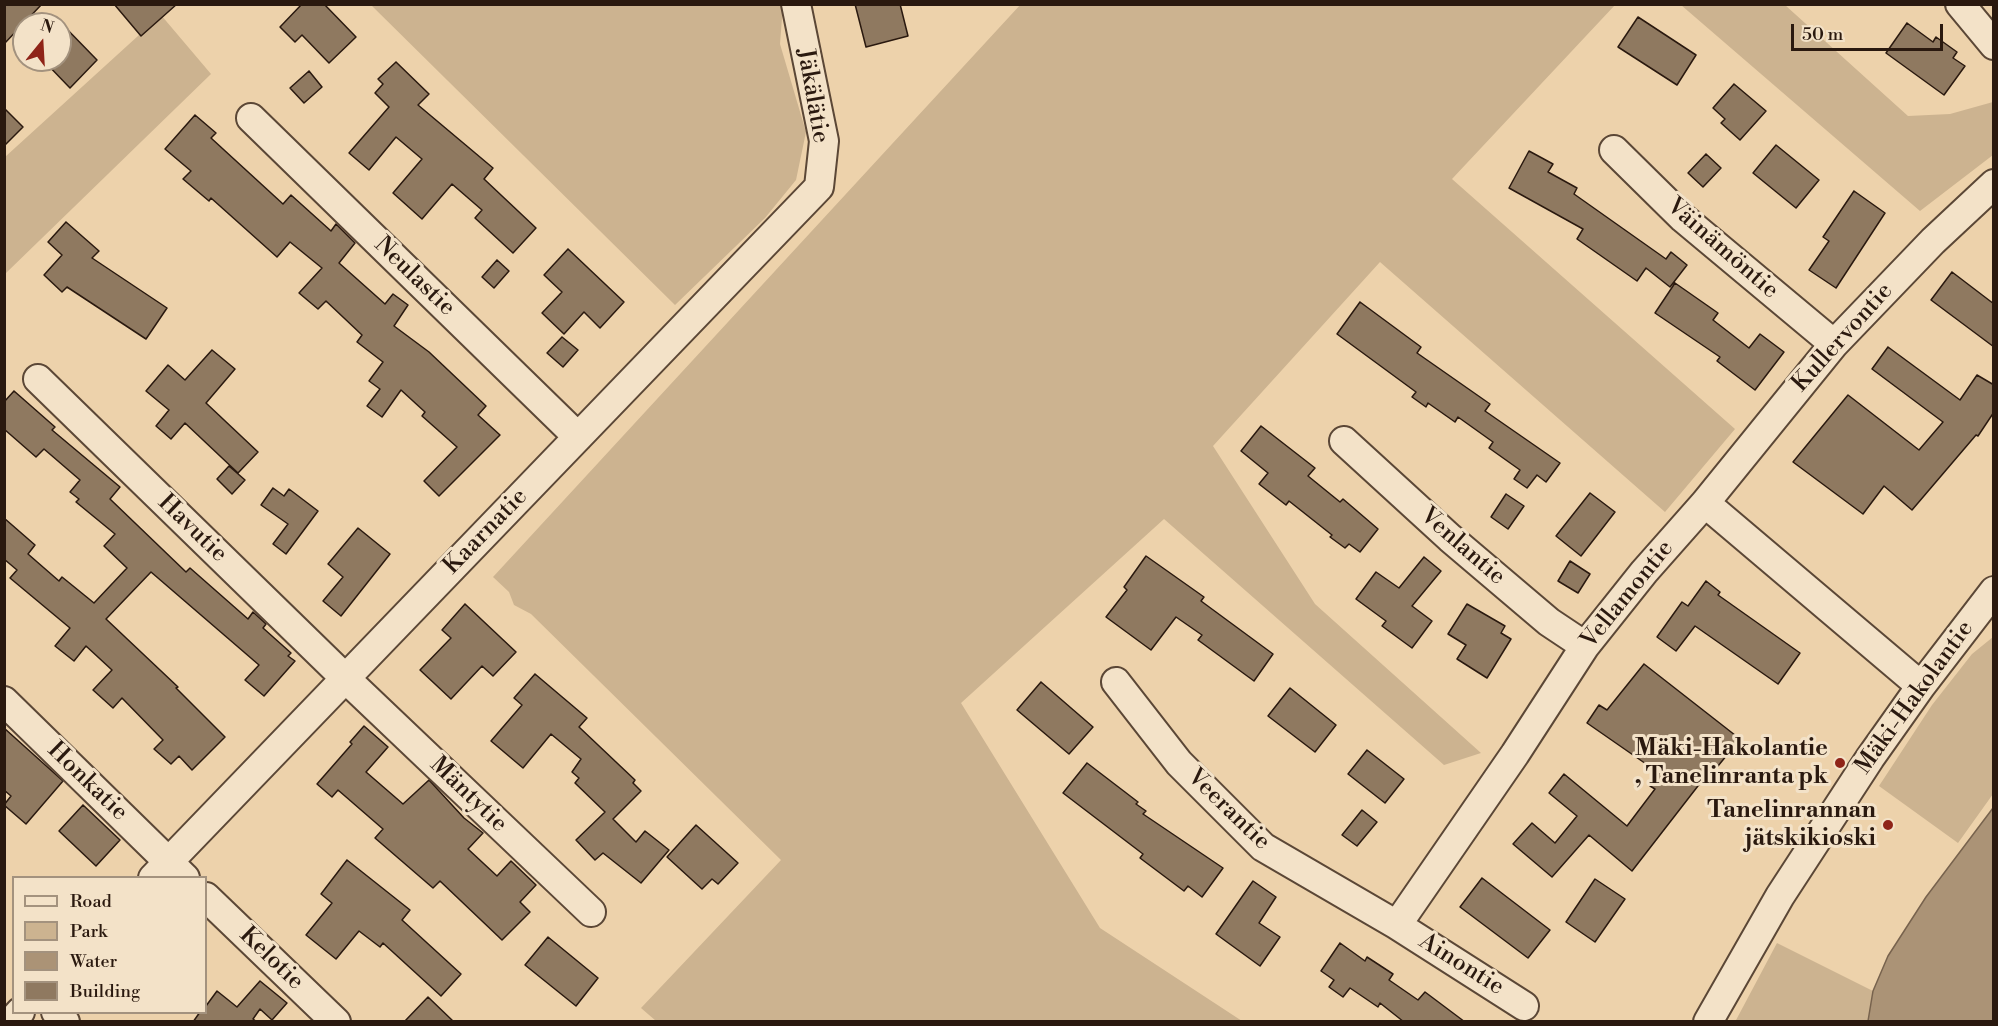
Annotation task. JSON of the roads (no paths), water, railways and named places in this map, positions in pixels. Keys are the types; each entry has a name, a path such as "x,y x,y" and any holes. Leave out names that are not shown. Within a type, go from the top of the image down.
{"street":[{"name":"Jäkälätie","path":"796,4 825,141 819,187"},
{"path":"1959,4 1994,45"},
{"name":"Neulastie","path":"251,118 578,437"},
{"name":"Väinämöntie","path":"1614,150 1683,218 1834,344"},
{"name":"Kullervontie","path":"1705,503 1834,344 1933,241 1994,184"},
{"name":"Kaarnatie","path":"169,872 345,678 819,187"},
{"name":"Havutie","path":"38,379 345,678"},
{"name":"Venlantie","path":"1344,441 1450,538 1549,622 1585,646"},
{"path":"1705,503 1921,686"},
{"name":"Vellamontie","path":"1397,925 1515,754 1585,646 1644,572 1705,503"},
{"name":"Mäki-Hakolantie","path":"1708,1022 1780,897 1921,686 1994,591"},
{"name":"Mäntytie","path":"345,678 591,912"},
{"name":"Veerantie","path":"1116,682 1179,763 1263,848 1397,925"},
{"name":"Honkatie","path":"4,701 169,872"},
{"name":"Kelotie","path":"207,898 336,1022"},
{"name":"Ainontie","path":"1397,925 1524,1006"}],"water":[{"path":"1993,808 1993,1021 1868,1021 1873,991 1888,956 1926,897"}],"place":[{"name":"Mäki-Hakolantie , Tanelinranta pk","path":"1840,763"},
{"name":"Tanelinrannan jätskikioski","path":"1888,825"}]}
